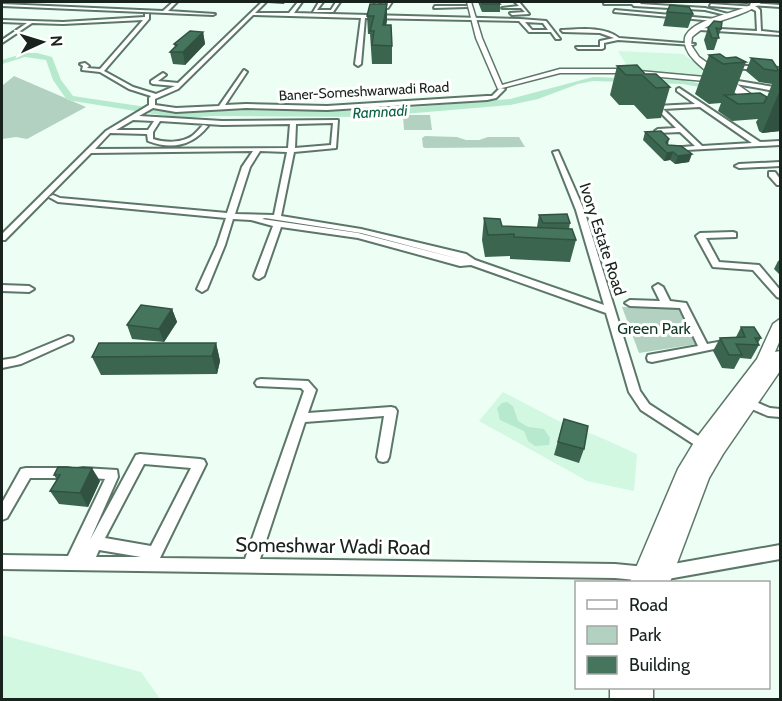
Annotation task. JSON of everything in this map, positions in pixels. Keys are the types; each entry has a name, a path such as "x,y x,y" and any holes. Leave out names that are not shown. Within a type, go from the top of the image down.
{"main road":[{"path":"742,88 696,58 690,34 697,28 715,20 756,6"},
{"path":"691,44 702,29 756,6"},
{"path":"691,44 698,55 742,88 756,103 780,115"},
{"path":"652,578 698,481 717,448 751,404 764,361 780,324"},
{"path":"652,578 684,474 702,444 780,356"}],"street":[{"path":"2,238 108,132 153,106 151,100 178,85 264,2"},
{"path":"291,14 300,2"},
{"path":"321,2 314,11 332,16 472,18 544,22 558,38"},
{"path":"253,14 325,14 332,12 338,2"},
{"path":"378,2 374,6 387,7 390,2"},
{"path":"402,2 430,2"},
{"path":"513,20 509,14 528,13 517,2"},
{"path":"641,6 639,2 605,3 617,10 715,20"},
{"path":"675,2 679,4 780,7"},
{"path":"739,2 756,6"},
{"path":"165,4 173,3"},
{"path":"164,12 173,3"},
{"path":"435,7 466,3 501,90 511,90 548,77 572,72 606,71 726,79"},
{"path":"101,71 152,5"},
{"path":"634,5 705,9 731,14"},
{"path":"2,6 145,13"},
{"path":"2,6 96,9"},
{"path":"731,14 709,8 756,6"},
{"path":"756,6 759,33"},
{"path":"491,19 501,14 502,9 522,7"},
{"path":"2,21 21,8"},
{"path":"395,17 398,9"},
{"path":"2,21 88,21 164,12 213,14"},
{"path":"253,14 325,14"},
{"path":"358,64 363,17"},
{"path":"81,25 88,21"},
{"path":"523,21 531,31 552,30"},
{"path":"2,42 31,22"},
{"path":"758,26 780,27"},
{"path":"702,29 780,34"},
{"path":"563,32 611,33 618,39"},
{"path":"626,34 644,41"},
{"path":"578,48 602,48 604,42 618,39 691,44"},
{"path":"83,64 86,66 84,69 101,71 131,88 156,96"},
{"path":"711,65 780,70"},
{"path":"221,107 244,72"},
{"path":"163,75 153,82 178,85"},
{"path":"742,88 780,90"},
{"name":"Baner-Someshwarwadi Road","path":"153,106 176,110 221,107 363,106 487,98 494,97 501,90"},
{"path":"679,90 759,144"},
{"path":"699,147 658,107 716,107"},
{"path":"88,151 211,147 291,150 333,147 336,121 222,123 134,118"},
{"path":"158,120 150,132 150,140 173,144 194,138 205,126"},
{"path":"259,276 278,221 291,150 292,122"},
{"path":"658,131 682,130"},
{"path":"108,132 150,132"},
{"path":"669,150 780,143"},
{"path":"201,289 221,245 246,167 258,149"},
{"name":"Ivory Estate Road","path":"555,152 570,187 611,311 632,384 645,407 702,444"},
{"path":"739,166 780,164"},
{"path":"772,174 780,183"},
{"path":"43,197 188,214 200,212 252,218 265,216 278,221 361,231 464,256 472,262 611,311"},
{"path":"733,235 700,236 717,265 756,267 780,295"},
{"path":"658,287 666,304"},
{"path":"2,288 29,289"},
{"path":"630,303 683,304 704,348"},
{"path":"2,364 17,361 68,339"},
{"path":"652,358 729,342"},
{"path":"250,566 310,390 308,386 261,383"},
{"path":"751,404 768,412 780,413"},
{"path":"300,418 391,411 382,457"},
{"path":"79,563 96,543 140,459 200,464 152,559 96,543"},
{"path":"2,514 26,473 112,474 79,563"},
{"name":"Someshwar Wadi Road","path":"2,562 79,563 152,559 250,566 604,571 652,578 780,552"}],"shaded area":[{"path":"618,51 683,54 713,76 630,71"},
{"path":"503,392 574,429 595,435 637,454 634,491 587,481 479,421"},
{"path":"507,402 513,406 518,421 528,427 544,429 550,438 549,445 535,446 528,441 524,431 500,420 497,408"},
{"path":"2,635 141,672 160,699 2,699"}],"green space":[{"path":"14,76 86,107 27,139 16,137 2,139 2,86"},
{"path":"403,115 430,115 432,130 404,130"},
{"path":"425,136 457,137 466,140 519,137 525,147 425,148 422,138"},
{"name":"Green Park","path":"622,307 681,308 697,344 639,353"}],"building":[{"path":"482,2 498,2 500,4 483,4"},
{"path":"370,4 387,4 383,25 391,25 392,46 372,45 374,31 370,31 374,16 367,16"},
{"path":"670,5 689,7 693,14 667,12"},
{"path":"714,21 722,22 721,29 716,28 719,38 712,38 708,28"},
{"path":"190,31 203,32 183,52 170,52 177,45 174,44"},
{"path":"720,54 726,58 736,57 746,62 723,64 709,55"},
{"path":"751,58 772,60 778,69 777,71 764,69"},
{"path":"637,65 645,74 656,74 670,87 656,88 642,75 626,75 617,66"},
{"path":"760,93 767,97 764,103 738,104 724,95"},
{"path":"661,131 669,139 666,142 668,145 681,146 692,154 678,156 673,152 667,153 645,132"},
{"path":"567,214 570,223 543,223 539,215"},
{"path":"484,218 500,219 502,226 572,229 576,240 514,237 514,234 488,235"},
{"path":"141,305 172,309 159,329 127,325"},
{"path":"741,327 754,327 761,338 755,338 759,345 736,344 742,355 729,355 720,338 745,337"},
{"path":"99,343 216,343 212,356 92,357"},
{"path":"564,419 588,426 584,449 558,442"},
{"path":"58,467 92,468 80,493 50,491 60,475 54,475"}],"waterway":[{"name":"Ramnadi","path":"2,62 25,55 37,55 49,59 57,80 70,98 179,115 214,113 368,114 510,102 535,97 576,82 593,79 682,82 718,88"}]}
